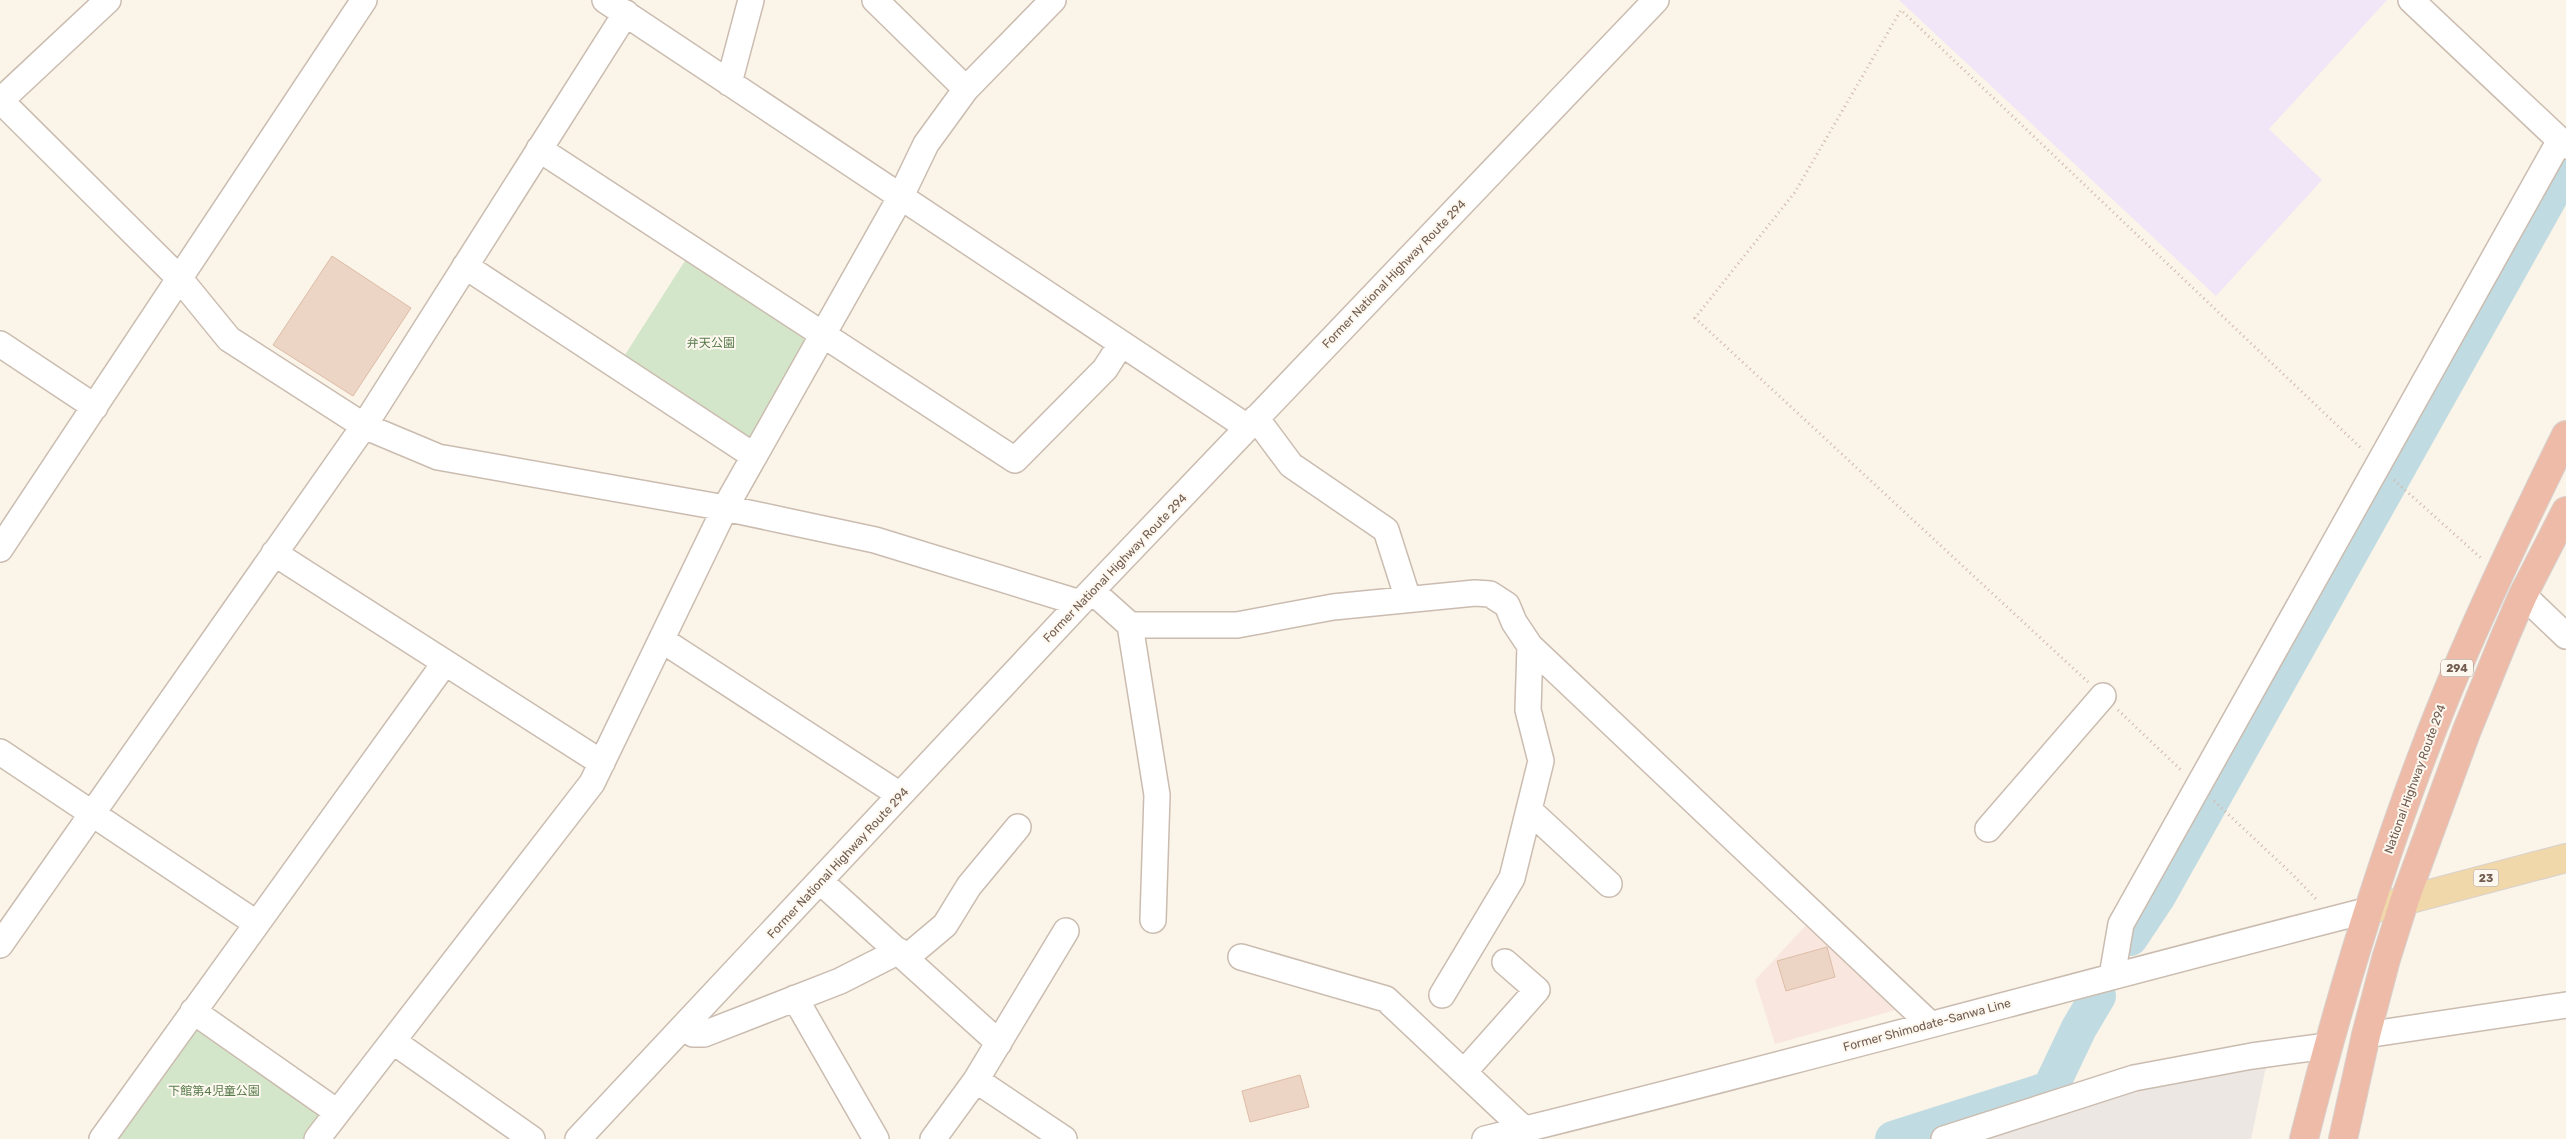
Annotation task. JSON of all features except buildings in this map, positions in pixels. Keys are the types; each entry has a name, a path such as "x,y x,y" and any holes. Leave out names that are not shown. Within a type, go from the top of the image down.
{"highway":[{"name":"National Highway Route 294","path":"2304,1139 2327,1046 2369,910 2414,778 2447,693 2498,573 2566,435"},
{"name":"294","path":"2343,1139 2366,1035 2386,959 2405,900 2467,730 2523,595 2566,511"}],"main road":[{"name":"23","path":"2369,910 2566,858"}],"street":[{"path":"108,0 0,100 180,280 229,338 364,426 438,457 725,508 875,540 1086,597 1130,625 1237,625 1333,607 1475,592 1490,594 1507,605 1514,622 1530,646 1929,1024"},
{"path":"2,543 180,280 364,0"},
{"path":"606,0 1121,344 1252,423 1291,465 1386,530 1408,599"},
{"path":"729,83 751,0"},
{"path":"875,0 966,89"},
{"path":"317,1139 592,784 725,508 900,198 926,144 966,89 1053,0"},
{"name":"Former National Highway Route 294","path":"578,1139 821,882 1086,597 1656,0"},
{"path":"2112,976 2121,924 2378,465 2563,143 2411,0"},
{"path":"0,946 364,426 626,14"},
{"path":"539,149 1015,460 1105,369 1121,344"},
{"path":"465,266 754,456"},
{"path":"0,344 95,407"},
{"path":"274,553 602,764"},
{"path":"2523,595 2566,636"},
{"path":"1130,625 1157,795 1153,920"},
{"path":"662,640 900,796"},
{"path":"1442,994 1512,878 1542,761 1528,710 1530,646"},
{"path":"102,1139 193,1010 444,664"},
{"path":"1988,829 2102,696"},
{"path":"0,752 256,923"},
{"path":"1529,810 1609,884"},
{"path":"693,1034 704,1034 840,981 903,954 945,925 969,886 1018,827"},
{"path":"821,882 903,954 999,1043"},
{"name":"Former Shimodate-Sanwa Line","path":"1485,1139 1659,1097 1929,1024 2369,910"},
{"path":"933,1139 976,1080 1066,931"},
{"path":"1241,957 1386,999 1524,1130"},
{"path":"1464,1072 1537,990 1504,962"},
{"path":"729,996 751,1016"},
{"path":"795,998 876,1139"},
{"path":"2366,1035 2566,1005"},
{"path":"193,1010 338,1112"},
{"path":"394,1042 532,1139"},
{"path":"1944,1139 2134,1078 2252,1056 2327,1046"},
{"path":"976,1080 1064,1139"}],"path":[{"path":"2311,924 2319,902 2293,875 1695,318 1795,192 1901,10 2378,465 2498,573"}],"shaded area":[{"path":"1899,0 2387,0 2269,129 2322,180 2216,296"},
{"path":"1810,921 1906,1007 1775,1044 1755,980"},
{"path":"2268,1057 2251,1139 1973,1139 2149,1083"}],"green space":[{"name":"弁天公園","path":"688,256 804,332 808,348 765,434 748,440 623,358"},
{"name":"下館第4児童公園","path":"196,1029 211,1030 325,1114 307,1139 115,1139"}],"waterway":[{"path":"2130,938 2158,896 2566,168"},
{"path":"1893,1139 2050,1089 2079,1028 2098,996"}]}
